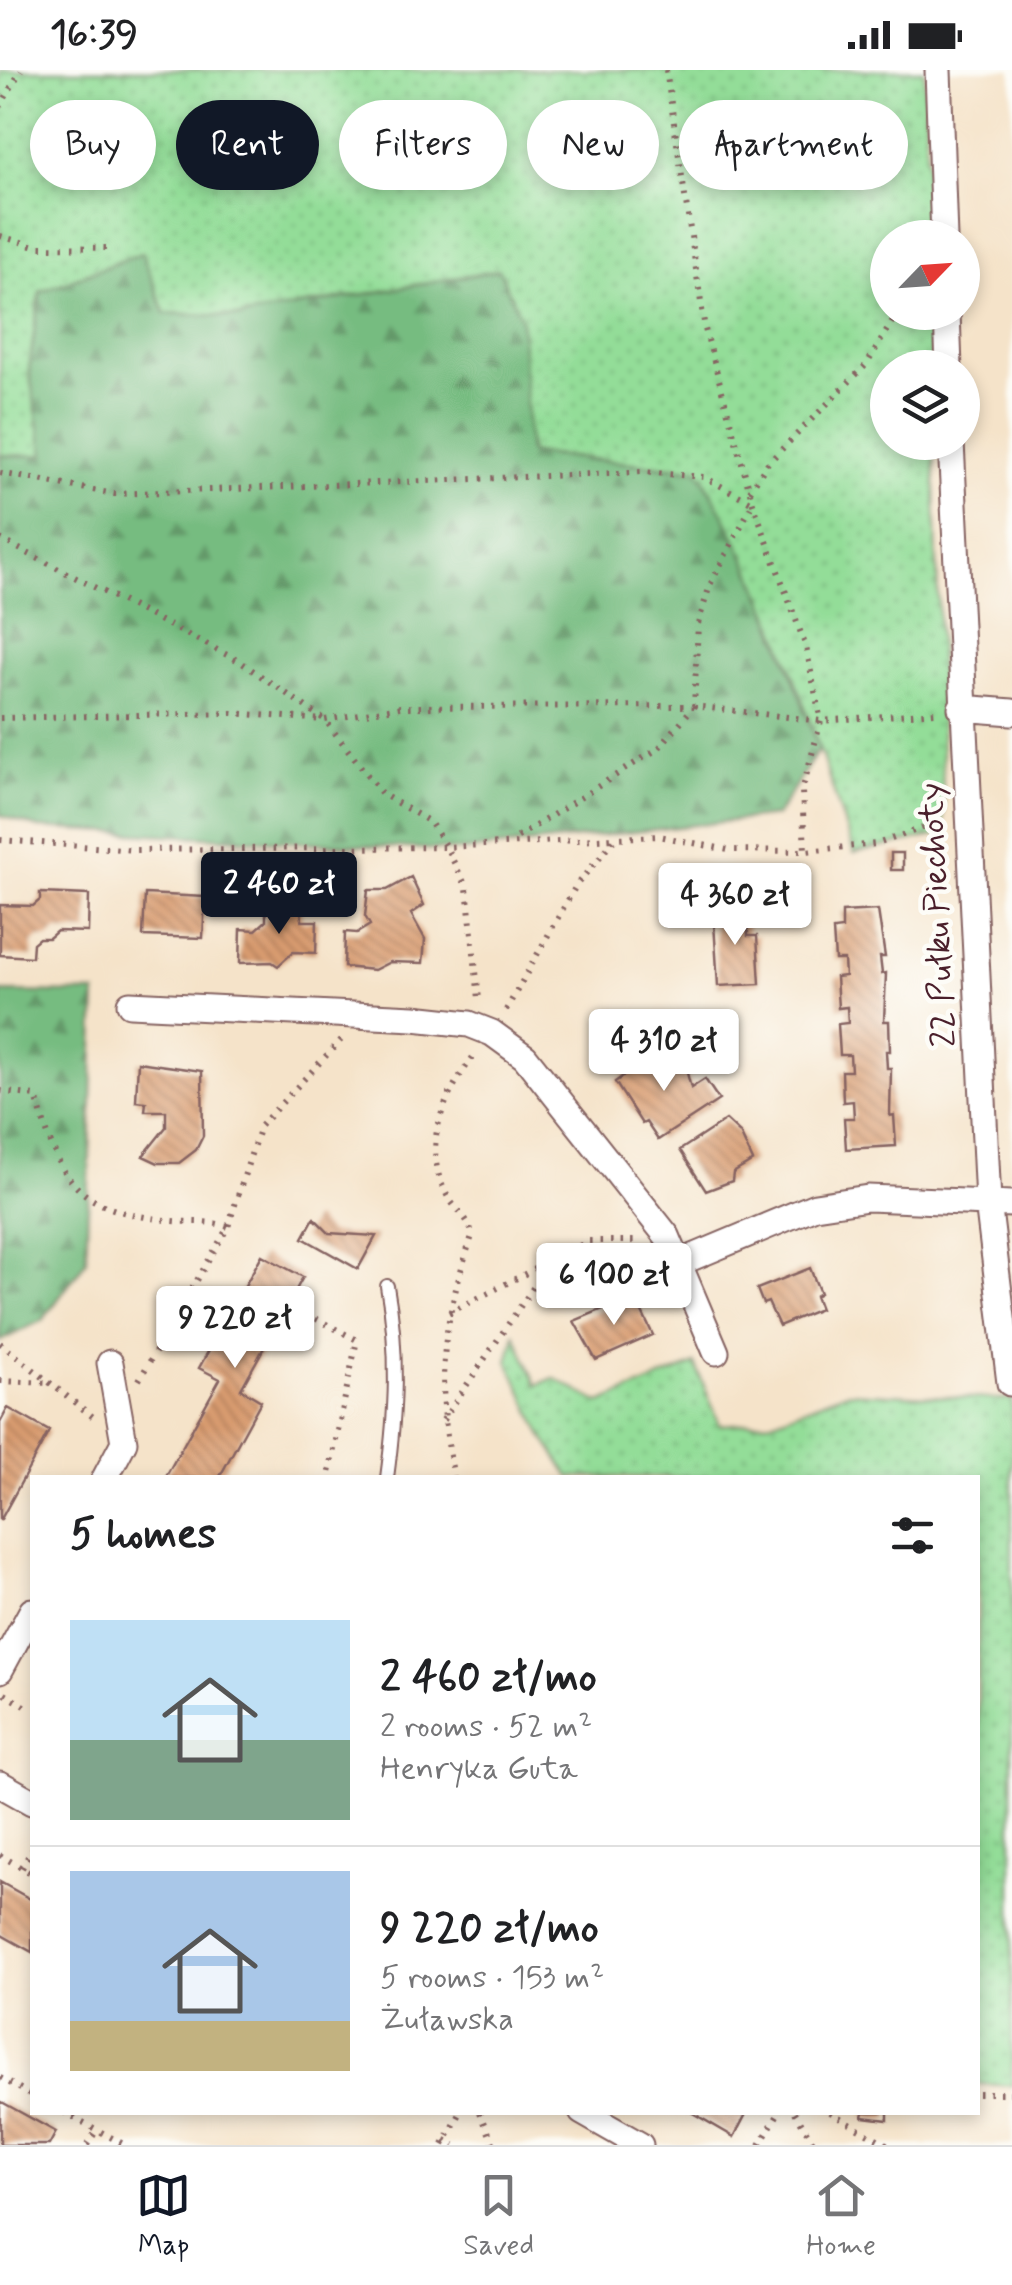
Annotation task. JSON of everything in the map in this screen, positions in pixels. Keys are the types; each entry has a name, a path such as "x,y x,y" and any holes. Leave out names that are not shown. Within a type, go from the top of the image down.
{"street":[{"path":"938,70 943,220"},
{"name":"22 Pułku Piechoty","path":"953,460 961,708 1000,1203 1010,1383"},
{"path":"961,708 1012,712"},
{"path":"130,1004 360,1015 469,1024 486,1030 525,1057 675,1252 716,1352"},
{"path":"675,1252 816,1206 868,1198 1000,1203"},
{"path":"107,1475 124,1442 110,1362"},
{"path":"0,1670 30,1614"},
{"path":"0,1784 30,1801"},
{"path":"587,2115 640,2145"}],"lane":[{"path":"386,1475 396,1416 397,1340 387,1286"}],"path":[{"path":"0,107 21,70"},
{"path":"666,70 705,329 753,503 806,647 822,721 802,791 805,851"},
{"path":"0,236 39,247 112,248"},
{"path":"750,492 767,464 868,364 888,330"},
{"path":"0,473 114,494 642,472 704,477 753,503"},
{"path":"513,840 659,748 694,706 698,624 710,585 753,503"},
{"path":"0,539 239,661 324,720 382,794 430,822 466,888 473,968 486,1030"},
{"path":"0,718 232,713 324,720 400,708 694,706 822,721 961,708"},
{"path":"658,836 728,850 805,851 877,844 944,820"},
{"path":"0,840 135,850 446,847 513,840 616,838"},
{"path":"117,1401 144,1375 228,1227 260,1126 360,1015"},
{"path":"0,1092 36,1096 61,1174 96,1203 114,1212 228,1227"},
{"path":"453,1475 443,1421 448,1314 589,1241 675,1252"},
{"path":"443,1421 555,1257"},
{"path":"288,1304 357,1340 329,1475"},
{"path":"0,1342 124,1442"},
{"path":"0,1381 51,1383"},
{"path":"0,1691 30,1709"},
{"path":"22,1868 30,1853"},
{"path":"0,1856 30,1873"},
{"path":"0,2078 30,2094"},
{"path":"980,2093 1012,2093"},
{"path":"70,2115 125,2145"},
{"path":"454,2145 444,2142 459,2115"},
{"path":"481,2115 494,2145"},
{"path":"760,2145 777,2115"},
{"path":"797,2115 815,2145"},
{"path":"835,2115 888,2145"},
{"path":"87,2145 97,2130"}],"green space":[{"path":"0,70 924,70 928,220 870,220 870,330 931,330 932,350 870,350 870,460 934,460 944,834 854,853 767,608 724,515 698,470 529,453 499,270 240,317 165,313 141,253 40,292 29,371 45,456 0,456"},
{"path":"142,253 165,313 240,317 499,270 521,318 529,453 698,470 735,537 780,641 819,749 776,816 462,851 39,828 0,815 0,456 44,455 29,370 40,292"},
{"path":"0,992 96,993 86,1261 43,1320 0,1341"},
{"path":"515,1335 537,1385 554,1378 600,1403 695,1364 720,1425 772,1421 846,1392 1012,1400 1012,2086 980,2084 980,1475 569,1475 543,1437 508,1361"}],"building":[{"path":"891,853 903,853 903,870 891,870"},
{"path":"411,877 424,905 411,914 425,939 423,963 390,962 374,970 344,967 345,932 357,933 370,925 365,916 368,890 387,890"},
{"path":"40,893 89,895 88,932 57,931 49,938 39,938 33,943 32,957 0,955 0,905 33,906 40,900"},
{"path":"145,894 205,897 203,938 143,936"},
{"path":"266,905 301,907 302,921 317,921 316,953 293,952 278,966 272,962 240,963 241,929 256,930 266,921"},
{"path":"747,905 748,936 757,936 760,984 718,986 713,907"},
{"path":"878,910 885,957 880,957 882,974 886,973 884,1021 889,1021 890,1051 886,1051 887,1068 891,1068 890,1116 894,1115 896,1146 846,1149 844,1118 854,1118 853,1101 843,1102 842,1071 851,1071 850,1055 840,1055 838,1024 848,1023 847,1007 838,1008 836,977 845,976 844,960 835,960 833,930 842,929 842,912"},
{"path":"666,1049 687,1073 691,1088 705,1079 719,1100 658,1140 646,1122 642,1124 615,1082 626,1074 626,1068 642,1064"},
{"path":"138,1062 202,1071 203,1136 196,1150 179,1163 158,1163 143,1156 166,1127 166,1111 145,1111 146,1102 136,1101"},
{"path":"726,1120 740,1133 753,1161 733,1173 732,1181 706,1191 680,1150"},
{"path":"314,1218 329,1233 376,1236 358,1269 303,1238"},
{"path":"262,1255 303,1277 241,1389 261,1401 221,1475 167,1475 220,1379 199,1368"},
{"path":"810,1268 820,1293 815,1296 820,1309 779,1326 757,1289"},
{"path":"634,1296 653,1335 596,1360 574,1321"},
{"path":"8,1408 49,1431 0,1521 0,1423"},
{"path":"0,1882 30,1899 30,1951 0,1934"},
{"path":"0,2101 56,2132 49,2145 0,2145"},
{"path":"696,2115 745,2115 734,2137"},
{"path":"888,2115 888,2120 863,2117"}]}
